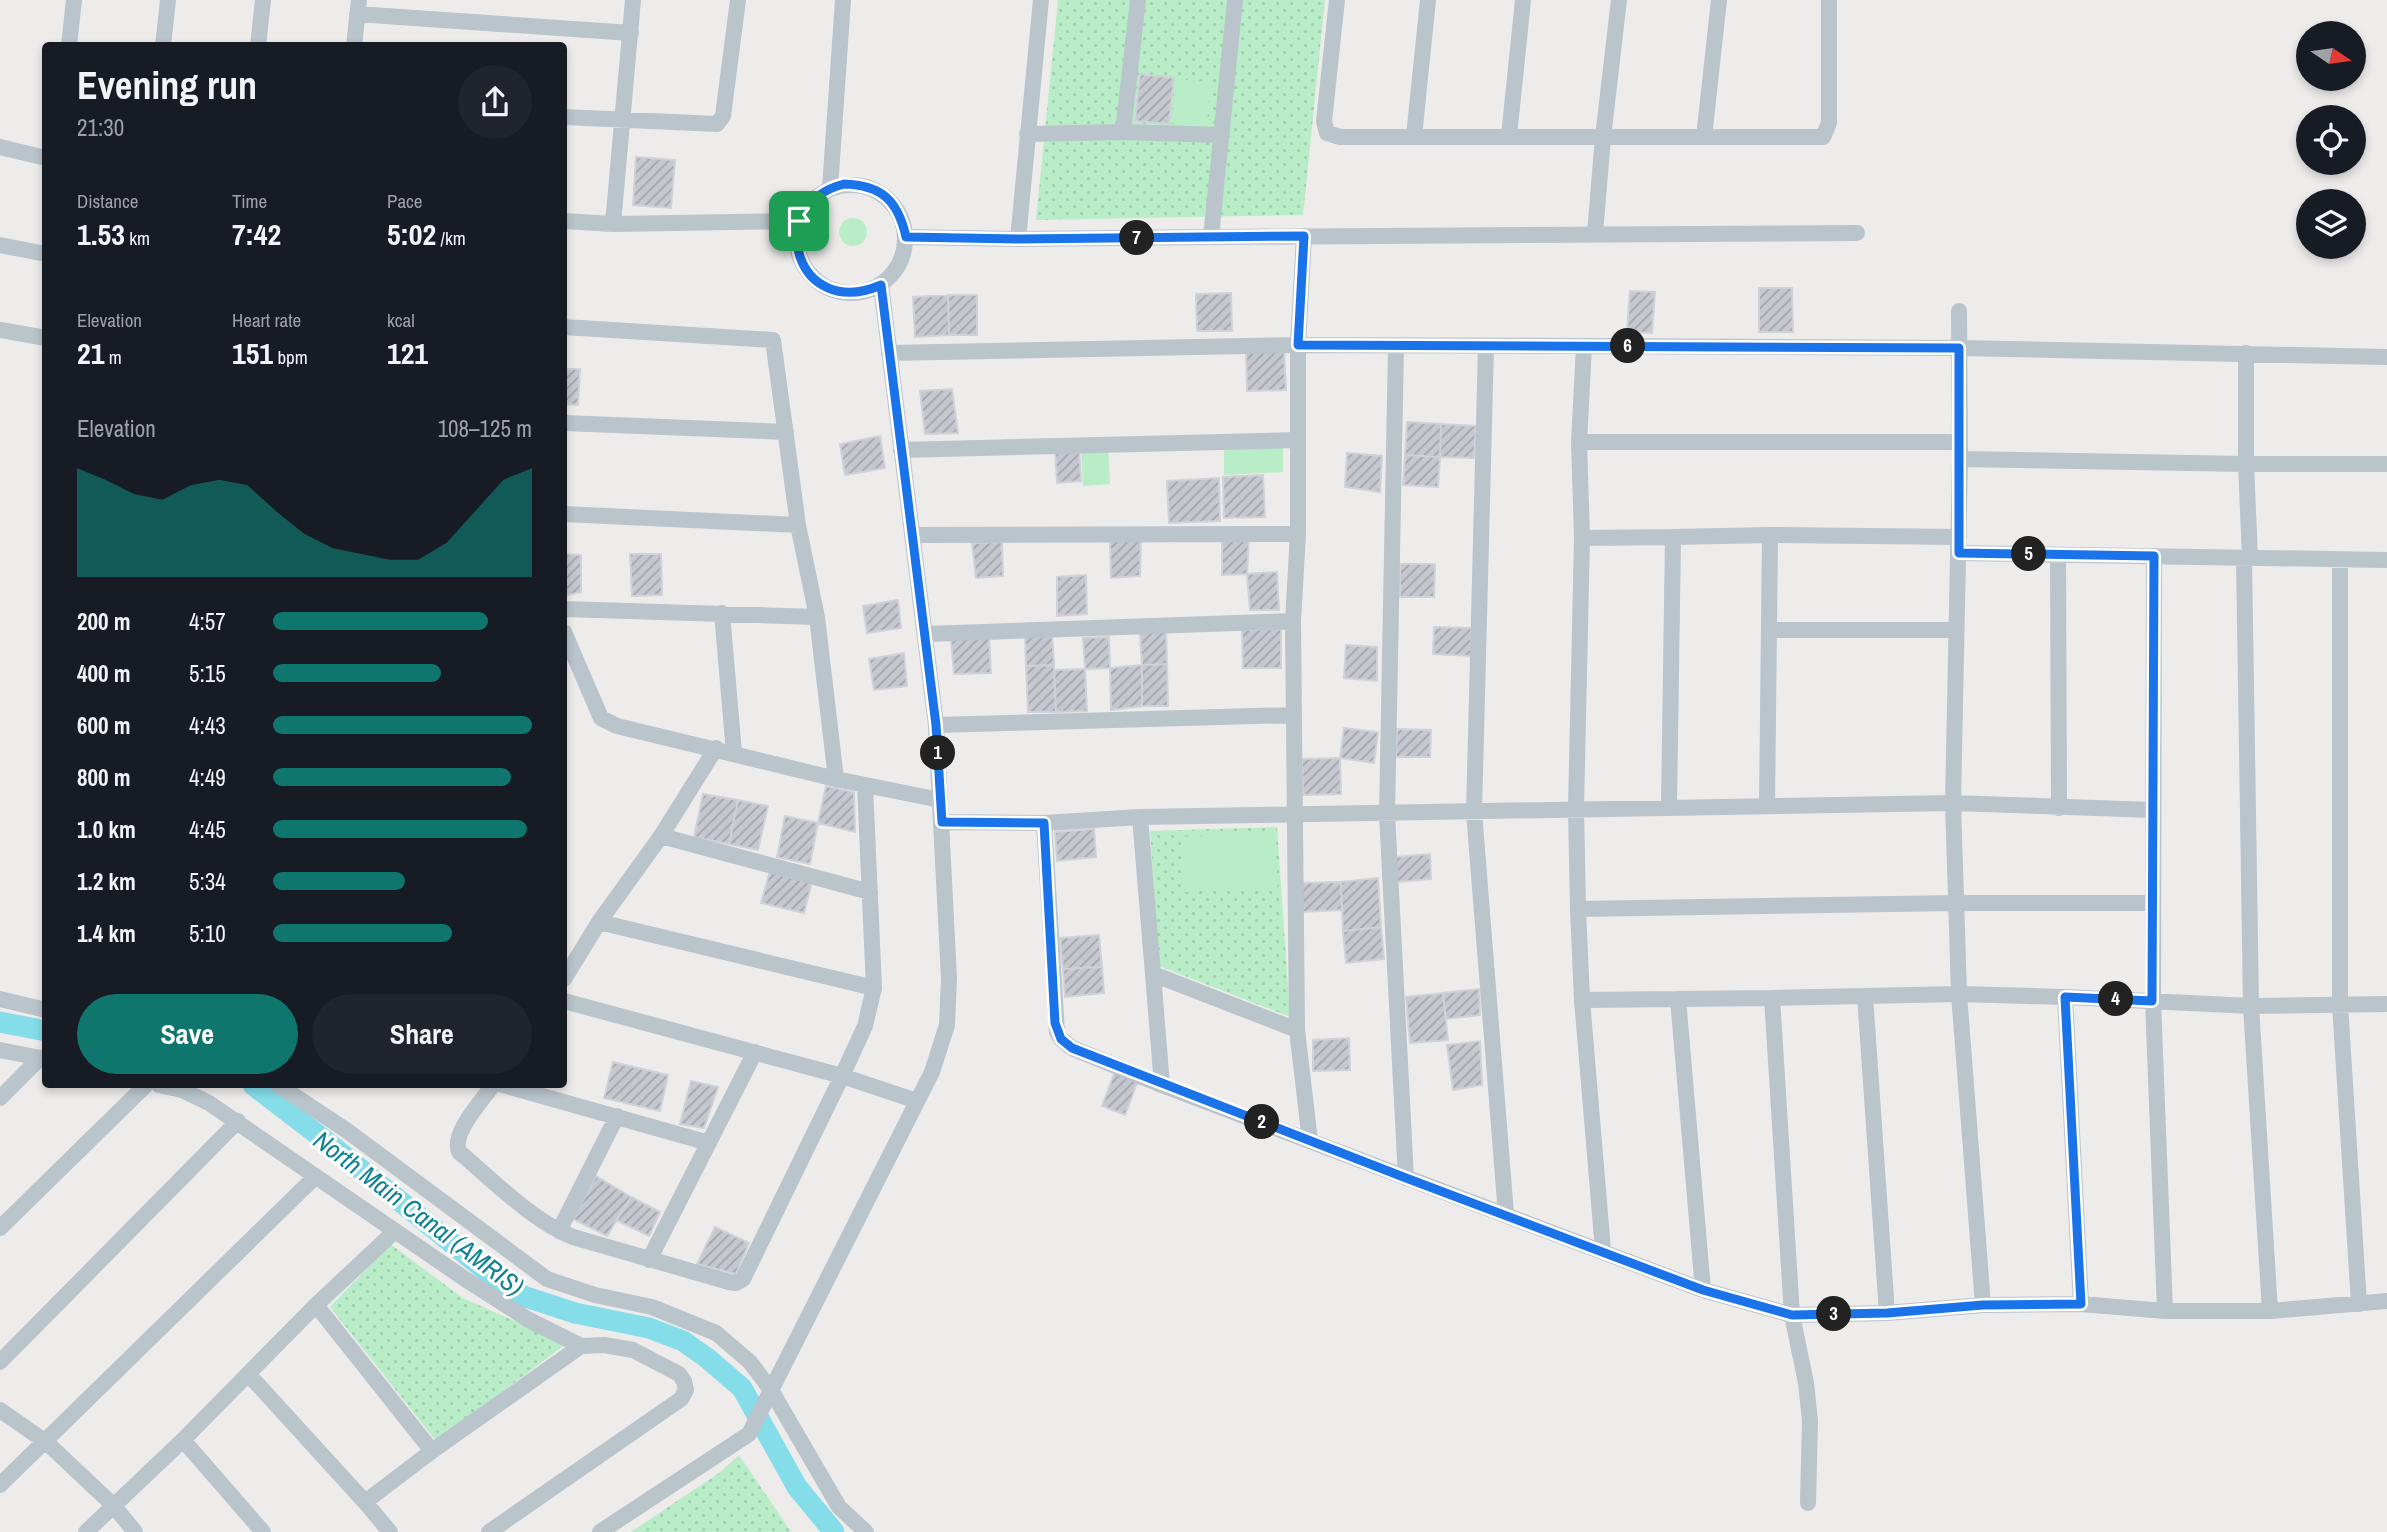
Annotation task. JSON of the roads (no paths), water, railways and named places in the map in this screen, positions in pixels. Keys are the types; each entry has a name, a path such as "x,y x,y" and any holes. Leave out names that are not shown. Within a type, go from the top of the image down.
{"street":[{"path":"69,42 74,0"},
{"path":"164,42 169,0"},
{"path":"258,42 263,0"},
{"path":"613,224 634,0"},
{"path":"567,117 717,124 721,120 738,0"},
{"path":"830,188 842,0"},
{"path":"1018,239 1041,0"},
{"path":"1123,132 1138,0"},
{"path":"1211,237 1235,0"},
{"path":"1337,0 1324,121 1327,133 1340,137 1814,137 1826,134 1829,123 1829,0"},
{"path":"1413,136 1428,0"},
{"path":"1509,136 1523,0"},
{"path":"1595,234 1619,0"},
{"path":"1704,137 1719,0"},
{"path":"354,42 358,7 631,33"},
{"path":"1027,134 1123,132 1220,135"},
{"path":"0,147 42,157"},
{"path":"844,184 863,185 877,190 892,202 902,218 906,237 900,263 881,285 863,292 844,293 828,289 813,278 803,264 797,246 799,221 814,198 830,188 844,184"},
{"path":"567,220 613,224 799,221"},
{"path":"906,237 1018,239 1857,233"},
{"path":"1304,236 1298,345 1298,534 1293,621 1297,1030 1310,1141"},
{"path":"0,245 42,253"},
{"path":"600,1532 749,1434 932,1072 947,1025 949,978 936,725 881,285"},
{"path":"1959,311 1959,545 1953,803 1959,994 1983,1305"},
{"path":"567,327 773,340 798,525 817,617 836,779"},
{"path":"0,330 42,337"},
{"path":"889,353 1298,345 1486,345 1959,348 2387,357"},
{"path":"1486,345 1474,812 1506,1214"},
{"path":"1396,346 1387,814 1406,1178"},
{"path":"1584,346 1579,442 1582,538 1576,808 1578,909 1582,1000 1603,1250"},
{"path":"2246,353 2250,1006 2270,1311"},
{"path":"567,423 786,432"},
{"path":"901,450 1298,440"},
{"path":"1579,442 1960,442"},
{"path":"1960,459 2387,464"},
{"path":"567,514 798,525"},
{"path":"913,535 1298,534"},
{"path":"1582,538 1770,535 1959,545 2058,555 2387,560"},
{"path":"1767,805 1770,535"},
{"path":"1669,806 1673,537"},
{"path":"2058,555 2059,808"},
{"path":"2154,556 2152,1001 2165,1311"},
{"path":"2340,560 2340,1005 2359,1304"},
{"path":"567,609 817,617"},
{"path":"722,612 734,753"},
{"path":"926,634 1293,621"},
{"path":"1769,630 1956,630"},
{"path":"567,639 601,718 617,726 865,786 940,800"},
{"path":"936,725 1294,715"},
{"path":"567,974 599,922 661,836 716,748"},
{"path":"491,1088 459,1132 458,1149 534,1214 559,1231 649,1260 729,1282 736,1283 743,1279 842,1076 864,1026 874,988 865,786"},
{"path":"942,822 1044,823 1140,817 1953,803 2152,810"},
{"path":"1140,817 1162,1084"},
{"path":"1044,823 1058,1032 1061,1039 1072,1048 1703,1290 1792,1315 1887,1313 1983,1305 2081,1304 2165,1311 2270,1311 2387,1301"},
{"path":"661,836 870,892"},
{"path":"1578,909 2152,902"},
{"path":"599,922 874,988"},
{"path":"1153,974 1297,1030"},
{"path":"1582,1000 1959,994 2250,1006 2387,1004"},
{"path":"1865,996 1887,1313"},
{"path":"2065,997 2081,1304"},
{"path":"1772,998 1792,1315 1806,1383 1810,1422 1808,1503"},
{"path":"0,999 42,1009"},
{"path":"1678,999 1703,1290"},
{"path":"567,1002 842,1076 916,1101"},
{"path":"0,1050 42,1059"},
{"path":"649,1260 755,1052"},
{"path":"0,1098 42,1060"},
{"path":"0,1228 143,1088"},
{"path":"173,1088 209,1103 238,1121 315,1177 529,1320 581,1346 604,1345 633,1350 679,1374 684,1381 686,1390 681,1399 489,1532"},
{"path":"283,1088 346,1130 547,1279 596,1295 652,1307 716,1333 750,1362 839,1507 866,1532"},
{"path":"514,1088 709,1143"},
{"path":"559,1231 617,1116"},
{"path":"0,1362 238,1121"},
{"path":"0,1485 315,1177"},
{"path":"86,1532 249,1375 316,1305 395,1231"},
{"path":"316,1305 432,1451"},
{"path":"365,1502 432,1451 581,1346"},
{"path":"249,1375 390,1532"},
{"path":"0,1410 46,1441 113,1505 135,1532"},
{"path":"183,1440 263,1532"}],"waterway":[{"name":"North Main Canal (AMRIS)","path":"0,1022 42,1030"},
{"name":"North Main Canal (AMRIS)","path":"257,1088 495,1278 523,1296 575,1313 649,1328 683,1341 707,1358 742,1388 797,1487 834,1532"}]}
